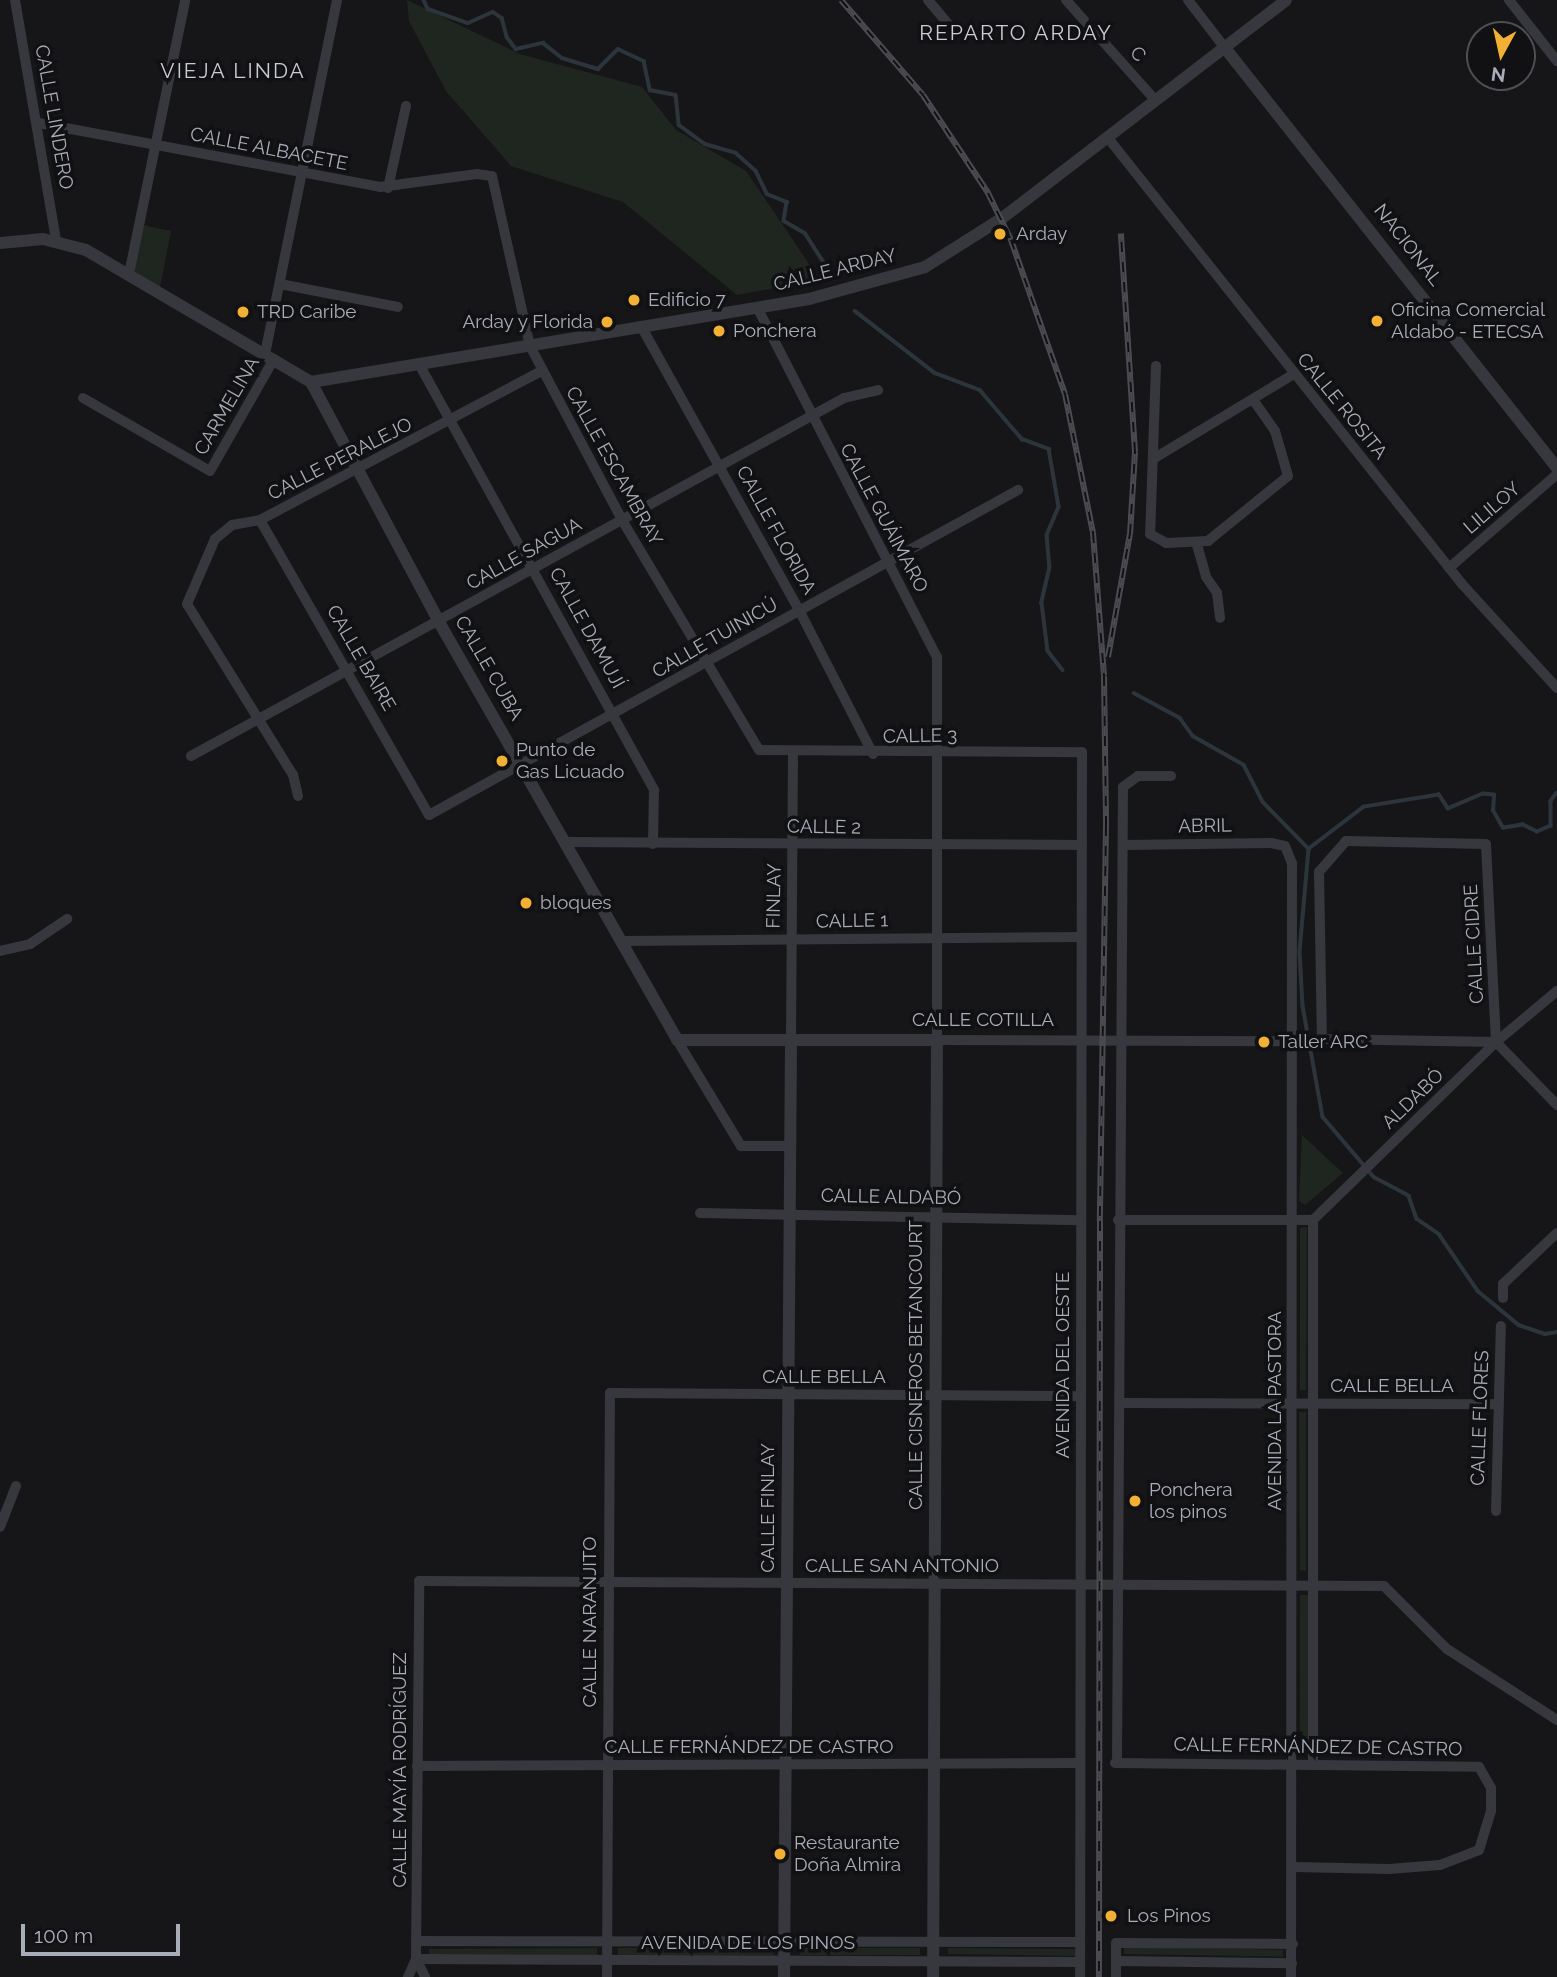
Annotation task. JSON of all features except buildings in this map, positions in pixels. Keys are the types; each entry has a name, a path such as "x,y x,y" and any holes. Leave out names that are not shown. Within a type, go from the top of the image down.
{"street":[{"name":"CALLE LINDERO","path":"15,0 39,122 56,241"},
{"path":"129,274 185,0"},
{"name":"CARMELINA","path":"83,398 210,471 270,356 280,284 337,0"},
{"path":"928,0 951,27"},
{"name":"C","path":"1066,0 1156,101"},
{"path":"1188,0 1225,48"},
{"name":"CALLE ARDAY","path":"311,382 758,309 864,286 925,267 1001,219 1286,0"},
{"path":"1509,0 1557,61"},
{"name":"NACIONAL","path":"1225,48 1557,468"},
{"path":"388,188 406,106"},
{"name":"CALLE ALBACETE","path":"39,122 388,188 477,174 492,177"},
{"name":"CALLE ROSITA","path":"1108,138 1450,568 1557,688"},
{"name":"CALLE ESCAMBRAY","path":"492,177 530,346 622,520 706,666 759,750"},
{"path":"0,243 56,241 86,250 311,382"},
{"path":"280,284 398,307"},
{"name":"CALLE GUÁIMARO","path":"758,309 810,416 889,559 937,657 937,753"},
{"name":"CALLE FLORIDA","path":"641,326 799,610 873,754"},
{"name":"CALLE DAMUJÍ","path":"419,364 534,568 654,790 653,844"},
{"path":"1156,366 1150,534 1166,544 1197,545 1208,541 1288,476 1275,431 1253,400"},
{"name":"CALLE PERALEJO","path":"260,719 187,604 215,539 232,525 260,520 451,422 542,371"},
{"path":"1153,460 1294,374"},
{"name":"CALLE CUBA","path":"311,382 439,622 624,941 677,1040 741,1146 790,1146"},
{"name":"CALLE SAGUA","path":"191,756 810,416 845,398 877,390"},
{"name":"LILILOY","path":"1450,568 1557,474"},
{"name":"CALLE TUINICÚ","path":"429,815 706,666 799,610 1018,489"},
{"name":"CALLE BAIRE","path":"260,520 349,670 429,815"},
{"path":"1197,545 1206,578 1217,593 1220,618"},
{"path":"260,719 293,775 298,796"},
{"name":"CALLE 3","path":"759,750 873,754 1082,752"},
{"name":"AVENIDA DEL OESTE","path":"1080,1977 1082,752"},
{"name":"FINLAY","path":"791,1040 793,753"},
{"name":"CALLE CISNEROS BETANCOURT","path":"933,1977 936,1763 937,753"},
{"path":"1120,1585 1118,1220 1124,787 1138,776 1171,776"},
{"name":"CALLE CIDRE","path":"1346,841 1486,844 1496,1042 1322,1039 1319,872 1346,841"},
{"name":"CALLE 2","path":"566,842 1082,845"},
{"name":"ABRIL","path":"1125,845 1271,842 1285,846"},
{"name":"AVENIDA LA PASTORA","path":"1285,846 1292,863 1289,1041 1294,1867 1291,1977"},
{"path":"0,951 30,944 67,919"},
{"name":"CALLE 1","path":"624,941 1081,937"},
{"name":"ALDABÓ","path":"1313,1220 1496,1042 1557,991"},
{"name":"CALLE COTILLA","path":"677,1040 1289,1041"},
{"name":"CALLE FINLAY","path":"784,1977 791,1040"},
{"path":"1496,1042 1557,1105"},
{"name":"CALLE ALDABÓ","path":"700,1213 791,1212 1081,1220"},
{"path":"1118,1220 1313,1220"},
{"name":"AVENIDA LA PASTORA","path":"1313,1220 1313,1764"},
{"path":"1503,1298 1503,1284 1557,1233"},
{"name":"CALLE FLORES","path":"1496,1511 1501,1326"},
{"name":"CALLE BELLA","path":"610,1394 1081,1396"},
{"name":"CALLE NARANJITO","path":"607,1977 610,1394"},
{"name":"CALLE BELLA","path":"1120,1403 1497,1404"},
{"path":"0,1527 16,1486"},
{"name":"CALLE SAN ANTONIO","path":"419,1581 1384,1586 1447,1649 1557,1720"},
{"name":"CALLE MAYÍA RODRÍGUEZ","path":"408,1977 416,1959 419,1581"},
{"name":"CALLE FERNÁNDEZ DE CASTRO","path":"1120,1585 1116,1763 1479,1767 1491,1788 1491,1811 1479,1850 1440,1865 1389,1869 1294,1867"},
{"name":"CALLE FERNÁNDEZ DE CASTRO","path":"417,1766 1080,1763"},
{"name":"AVENIDA DE LOS PINOS","path":"416,1941 1080,1942"},
{"path":"1116,1977 1116,1943 1293,1944"},
{"name":"CALLE MAYÍA RODRÍGUEZ","path":"416,1959 425,1977"},
{"name":"AVENIDA DE LOS PINOS","path":"416,1959 1080,1962"},
{"path":"1116,1961 1292,1963"}],"shaded area":[{"path":"407,0 520,54 642,87 676,130 746,171 820,280 737,295 623,202 511,166 446,91 409,21"},
{"path":"143,225 171,231 160,287 134,273"},
{"path":"1302,1135 1343,1173 1305,1205 1299,1201"},
{"path":"1307,1227 1306,1390 1300,1390 1300,1228"},
{"path":"1299,1412 1306,1412 1306,1571 1300,1570"},
{"path":"1300,1595 1308,1595 1308,1751 1300,1751"},
{"path":"1124,1947 1283,1950 1283,1957 1124,1954"},
{"path":"597,1948 597,1955 429,1955 429,1949"},
{"path":"618,1948 774,1948 774,1955 618,1955"},
{"path":"800,1948 920,1948 920,1955 800,1955"},
{"path":"948,1948 1075,1949 1075,1956 948,1954"}],"waterway":[{"path":"424,0 428,9 468,23 493,12 502,18 507,37 516,49 543,43 562,58 598,69 618,49 644,61 650,90 676,95 679,125 705,144 736,153 756,171 767,194 787,202 784,221 805,233 834,278"},
{"path":"855,311 935,373 980,390 1022,439 1049,449 1059,507 1047,535 1050,567 1042,603 1048,651 1063,670"},
{"path":"1134,693 1180,718 1193,736 1244,765 1263,802 1309,849"},
{"path":"1557,793 1551,801 1551,826 1537,832 1523,825 1503,828 1493,811 1494,795 1483,794 1448,809 1439,795 1364,807 1309,849 1300,952 1303,1006 1323,1117 1374,1177 1409,1196 1417,1219 1439,1234 1478,1291 1519,1325 1545,1334 1557,1332"}],"railway":[{"path":"841,0 923,95 988,193 1011,240 1065,394 1093,533 1104,676 1106,826 1100,1221 1099,1977"},
{"path":"1108,657 1130,534 1135,452 1121,233"}],"place":[{"name":"Arday","path":"1000,234"},
{"name":"Edificio 7","path":"634,300"},
{"name":"TRD Caribe","path":"243,312"},
{"name":"Oficina Comercial Aldabó - ETECSA","path":"1377,321"},
{"name":"Arday y Florida","path":"607,322"},
{"name":"Ponchera","path":"719,331"},
{"name":"Punto de Gas Licuado","path":"502,761"},
{"name":"bloques","path":"526,903"},
{"name":"Taller ARC","path":"1264,1042"},
{"name":"Ponchera los pinos","path":"1135,1501"},
{"name":"Restaurante Doña Almira","path":"780,1854"},
{"name":"Los Pinos","path":"1111,1916"}],"district":[{"name":"REPARTO ARDAY","path":"1016,33"},
{"name":"VIEJA LINDA","path":"233,71"}]}
